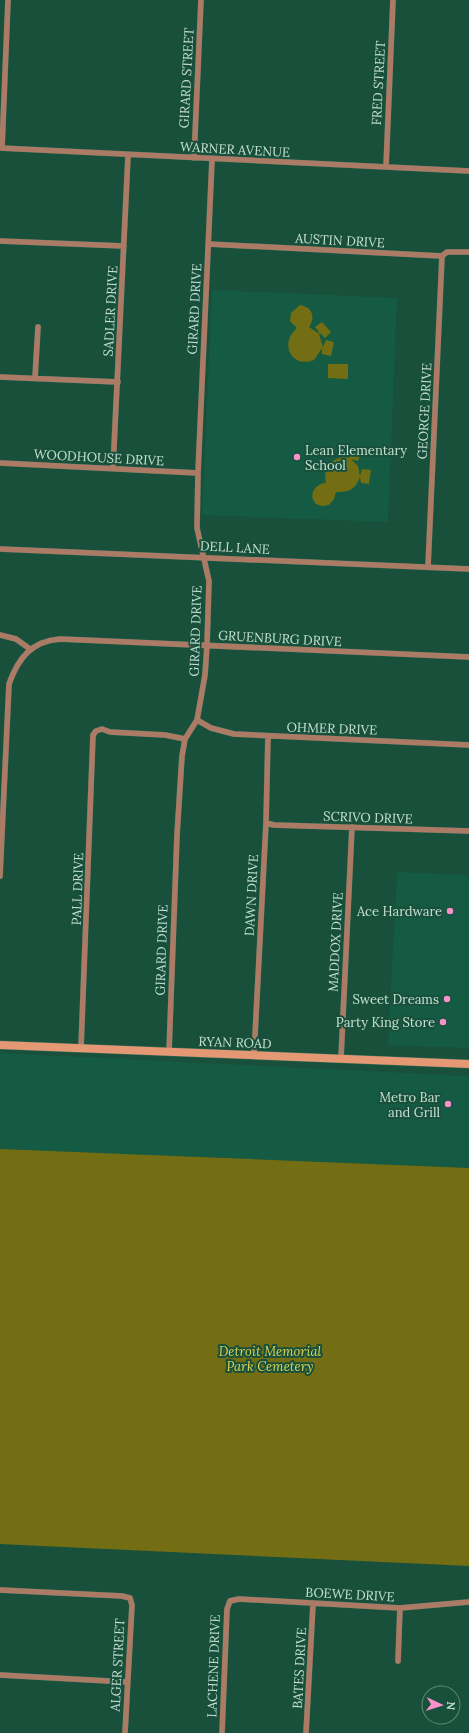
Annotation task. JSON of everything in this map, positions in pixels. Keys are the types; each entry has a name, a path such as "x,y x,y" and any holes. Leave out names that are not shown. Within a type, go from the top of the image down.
{"main road":[{"name":"RYAN ROAD","path":"0,1045 469,1064"}],"street":[{"path":"1,148 8,0"},
{"name":"GIRARD STREET","path":"194,158 201,0"},
{"name":"FRED STREET","path":"386,167 393,0"},
{"name":"WARNER AVENUE","path":"1,148 128,156 469,171"},
{"name":"SADLER DRIVE","path":"113,468 128,156"},
{"name":"GIRARD DRIVE","path":"169,1052 177,835 182,756 186,739 197,720 203,692 207,645 209,581 197,528 198,473 212,160"},
{"path":"0,241 124,246"},
{"name":"AUSTIN DRIVE","path":"208,244 442,256 447,252 469,252"},
{"name":"GEORGE DRIVE","path":"428,567 442,256"},
{"path":"35,378 38,328"},
{"path":"0,377 118,382"},
{"name":"WOODHOUSE DRIVE","path":"0,463 198,473"},
{"name":"DELL LANE","path":"0,549 469,569"},
{"path":"0,635 16,639 30,649 14,670 9,684 0,876"},
{"name":"GRUENBURG DRIVE","path":"30,649 39,643 60,639 469,657"},
{"path":"0,719 7,720"},
{"name":"OHMER DRIVE","path":"197,720 211,728 225,732 268,736 469,745"},
{"name":"PALL DRIVE","path":"81,1048 93,734 102,729 110,732 165,735 186,739"},
{"name":"DAWN DRIVE","path":"254,1055 266,823 268,736"},
{"name":"SCRIVO DRIVE","path":"266,823 274,825 469,831"},
{"name":"MADDOX DRIVE","path":"341,1058 352,828"},
{"name":"ALGER STREET","path":"0,1590 122,1596 130,1598 132,1605 125,1733"},
{"name":"BOEWE DRIVE","path":"230,1601 238,1599 400,1608 469,1602"},
{"name":"LACHENE DRIVE","path":"222,1733 227,1609 230,1601"},
{"name":"BATES DRIVE","path":"306,1733 313,1604"},
{"path":"398,1661 400,1608"},
{"path":"0,1675 127,1682"}],"shaded area":[{"name":"Lean Elementary School","path":"212,290 397,298 388,522 202,515"},
{"path":"397,872 469,875 469,1048 388,1045"},
{"path":"0,1053 469,1076 469,1168 0,1149"}],"green space":[{"path":"300,305 310,310 312,313 312,320 309,327 318,333 319,332 315,327 322,322 331,332 325,338 320,333 319,334 323,347 326,340 334,342 331,356 322,354 322,348 314,360 306,362 299,361 290,353 288,347 289,341 297,328 290,321 291,313"},
{"path":"328,364 348,364 348,379 328,378"},
{"path":"348,447 361,453 358,461 351,459 358,466 360,476 362,469 371,470 369,484 361,483 360,477 356,485 348,491 336,492 334,499 329,505 322,506 316,504 312,497 314,490 319,485 326,483 326,472 330,463 339,458 350,458 345,455"},
{"name":"Detroit Memorial Park Cemetery","path":"0,1149 469,1168 469,1566 0,1544"}],"place":[{"name":"Lean Elementary School","path":"297,457"},
{"name":"Ace Hardware","path":"450,911"},
{"name":"Sweet Dreams","path":"447,999"},
{"name":"Party King Store","path":"443,1022"},
{"name":"Metro Bar and Grill","path":"448,1104"}]}
